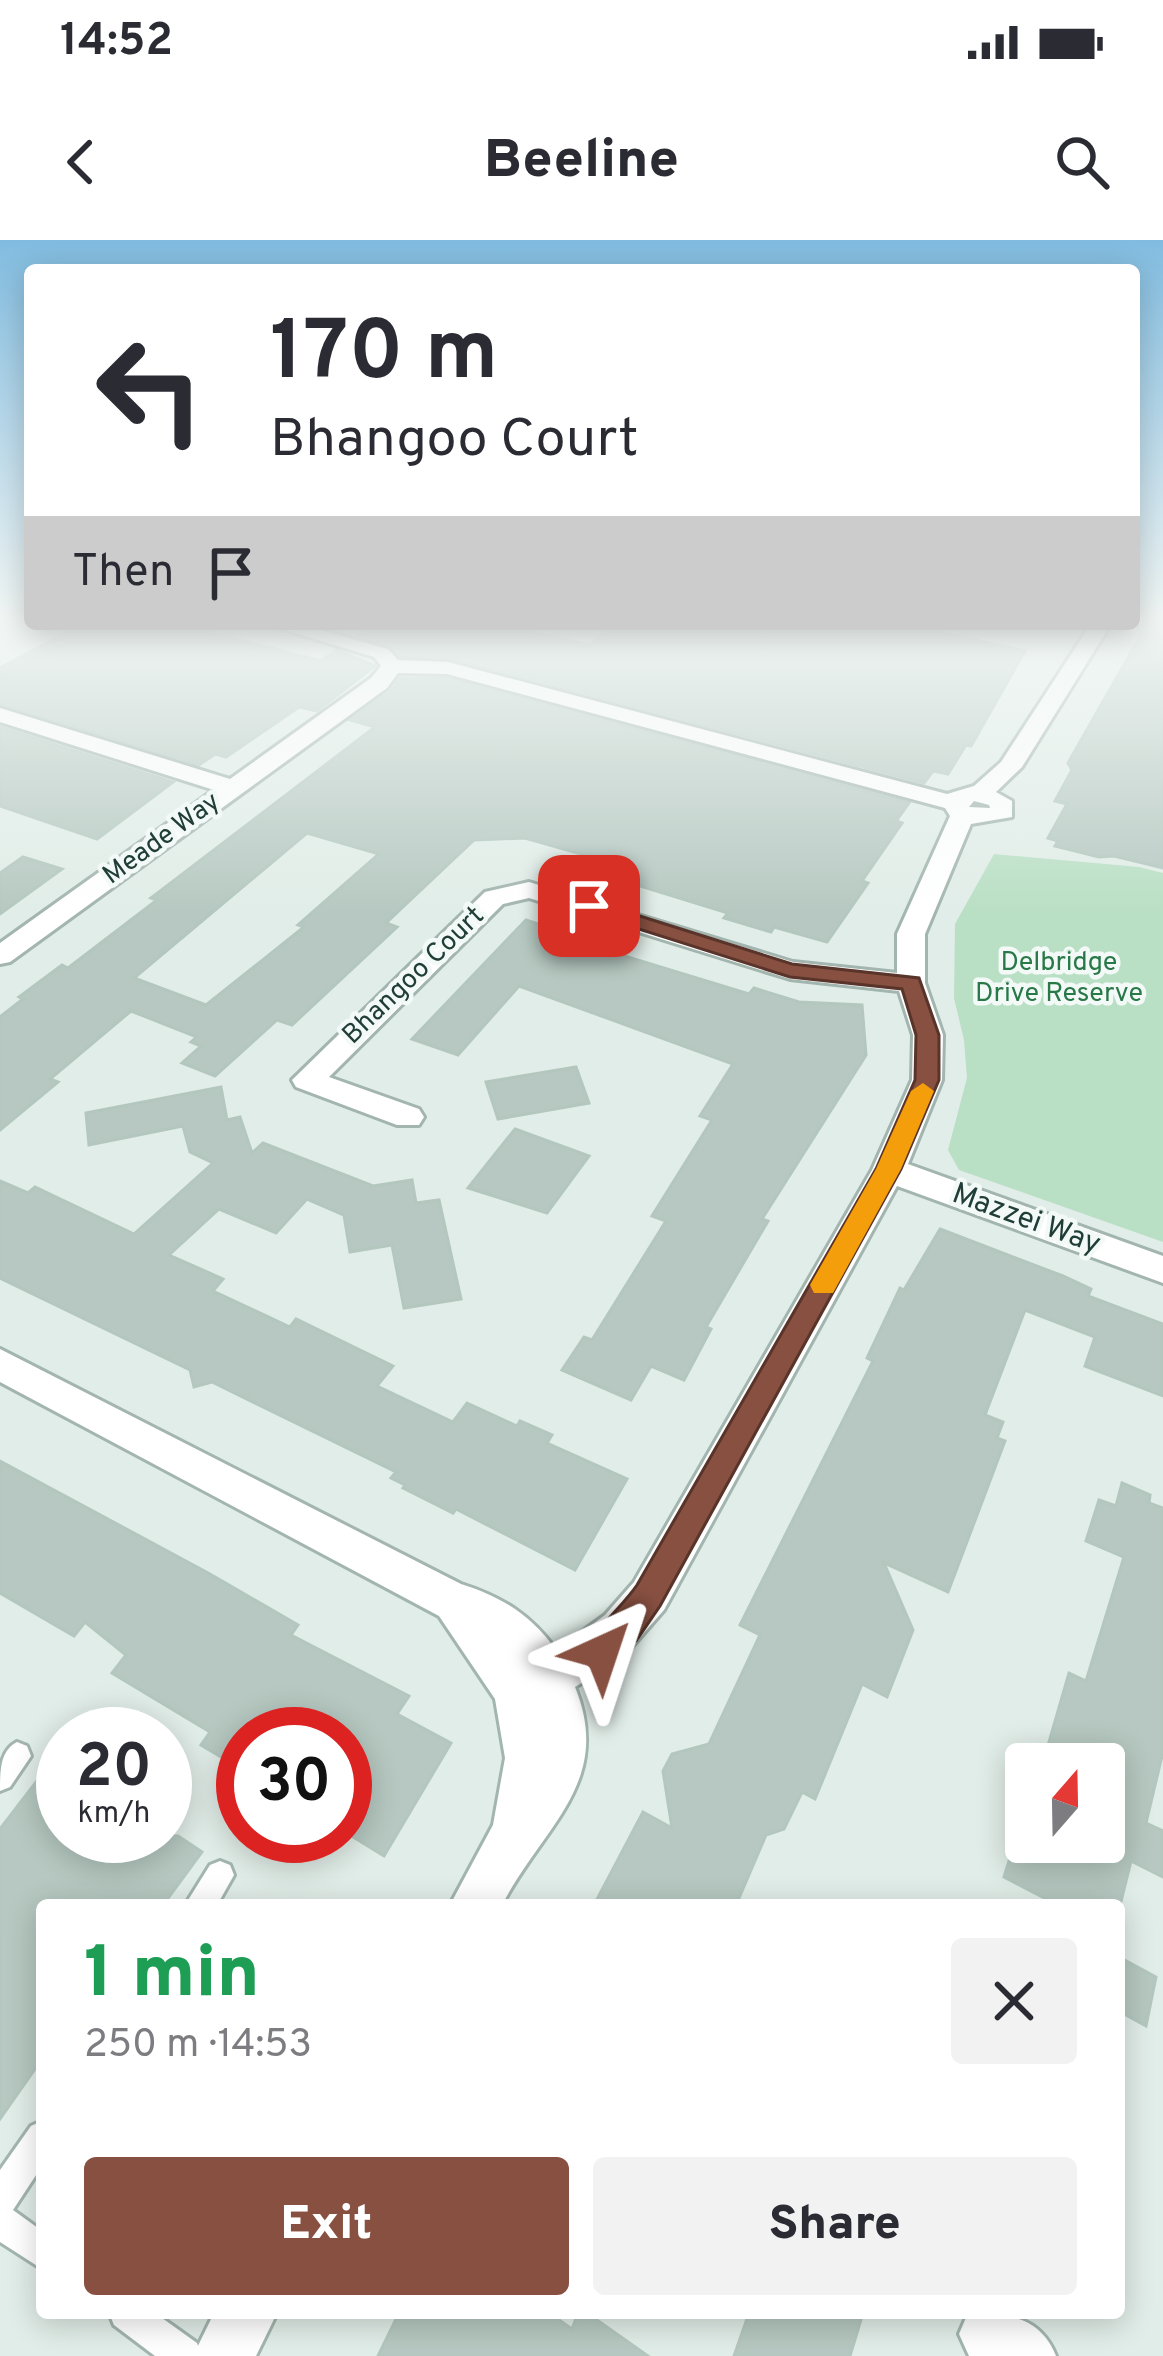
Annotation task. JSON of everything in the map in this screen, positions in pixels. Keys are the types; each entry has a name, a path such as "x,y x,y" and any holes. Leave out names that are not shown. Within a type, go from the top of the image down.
{"street":[{"path":"9,718 232,788"},
{"name":"Meade Way","path":"0,956 330,718"},
{"path":"641,718 976,804"},
{"path":"533,1683 602,1652 649,1596 889,1169 927,1080 928,1035 911,983 911,934 923,898 976,804 1010,766 1041,718"},
{"name":"Bhangoo Court","path":"408,1117 307,1080 494,898 509,892 549,893 790,970 911,983"},
{"name":"Mazzei Way","path":"889,1169 1163,1270"},
{"path":"0,1364 451,1601 501,1661 533,1683"},
{"path":"478,1899 513,1838 530,1778 527,1726 533,1683"},
{"path":"223,2356 244,2319"}],"lane":[{"path":"204,1899 220,1875"},
{"path":"0,2198 36,2146"},
{"path":"0,2221 36,2248"},
{"path":"134,2319 184,2356"}],"green space":[{"name":"Delbridge Drive Reserve","path":"994,854 1163,873 1163,1242 959,1170 948,1150 967,1078 954,998 955,924"}],"building":[{"path":"45,718 283,718 226,757 215,754 199,765"},
{"path":"593,718 909,803 896,821 902,823 862,881 868,883 827,942 724,918 728,913 585,869 595,858 525,838 474,840 386,923 397,927 292,1025 277,1020 215,1076 182,1063 201,1046 191,1042 197,1037 131,1011 50,1079 58,1082 0,1130 0,1017 23,999 19,997 62,965 68,968 157,900 151,898 375,727 350,720","holes":["307,833 379,854 298,925 304,927 206,1005 134,978"]},
{"path":"676,718 987,718 948,774 933,771 924,783"},
{"path":"1094,718 1163,718 1163,868 1055,846 1058,841 1048,838 1067,804 1055,801 1072,770 1068,763"},
{"path":"0,727 173,782 97,839 0,806"},
{"path":"23,857 62,869 0,914 0,873"},
{"path":"526,920 575,936 572,940 749,994 754,988 799,1002 862,1005 866,1055 762,1219 768,1221 706,1327 711,1329 684,1380 651,1366 631,1400 562,1370 584,1337 592,1340 666,1221 652,1216 712,1120 700,1116 733,1064 519,986 458,1055 412,1039"},
{"path":"576,1067 589,1103 498,1119 486,1082"},
{"path":"221,1087 227,1120 240,1117 252,1153 263,1143 373,1186 412,1180 416,1203 439,1200 461,1299 404,1308 392,1245 350,1252 344,1215 307,1199 276,1233 219,1209 169,1255 223,1279 213,1291 290,1327 296,1319 393,1366 377,1386 453,1422 467,1403 517,1426 520,1421 552,1435 547,1443 627,1479 575,1570 456,1509 453,1513 403,1488 391,1478 396,1472 212,1382 194,1387 190,1370 0,1278 0,1181 28,1193 35,1187 134,1234 213,1163 190,1152 183,1126 89,1145 86,1113"},
{"path":"515,1129 589,1156 547,1213 468,1188"},
{"path":"940,1229 1063,1276 1091,1289 1088,1296 1163,1324 1163,1396 1085,1366 1095,1337 1025,1310 985,1415 1003,1422 997,1438 1005,1441 948,1592 884,1563 913,1630 887,1697 862,1684 815,1799 802,1792 784,1829 766,1835 739,1899 597,1899 643,1812 672,1828 663,1771 672,1754 709,1744 760,1635 740,1625 873,1361 867,1358 900,1288 904,1290"},
{"path":"0,1461 298,1625 291,1635 409,1696 397,1714 451,1743 384,1856 372,1849 372,1707 216,1707 216,1754 201,1745 210,1732 192,1721 192,1707 168,1707 112,1673 126,1655 85,1622 74,1636 0,1593"},
{"path":"1122,1483 1150,1495 1149,1503 1163,1508 1163,1752 1146,1823 1163,1831 1163,1877 1131,1861 1122,1899 1046,1899 1004,1877 1008,1863 1125,1863 1125,1743 1049,1743 1069,1673 1086,1681 1124,1557 1086,1541 1099,1500 1116,1506"},
{"path":"36,1782 36,1863 192,1863 192,1845 202,1852 167,1899 36,1899 36,2068 0,2119 0,1829"},
{"path":"1125,1960 1156,1977 1146,2026 1125,2014"},
{"path":"396,2319 558,2319 572,2329 576,2319 596,2319 648,2356 378,2356"},
{"path":"747,2319 861,2319 850,2356 734,2356"}],"slow traffic":[{"path":"824,1285 889,1169 923,1091"}],"route":[{"path":"589,906 790,970 911,983 928,1035 927,1080 889,1169 649,1596 602,1652"}]}
